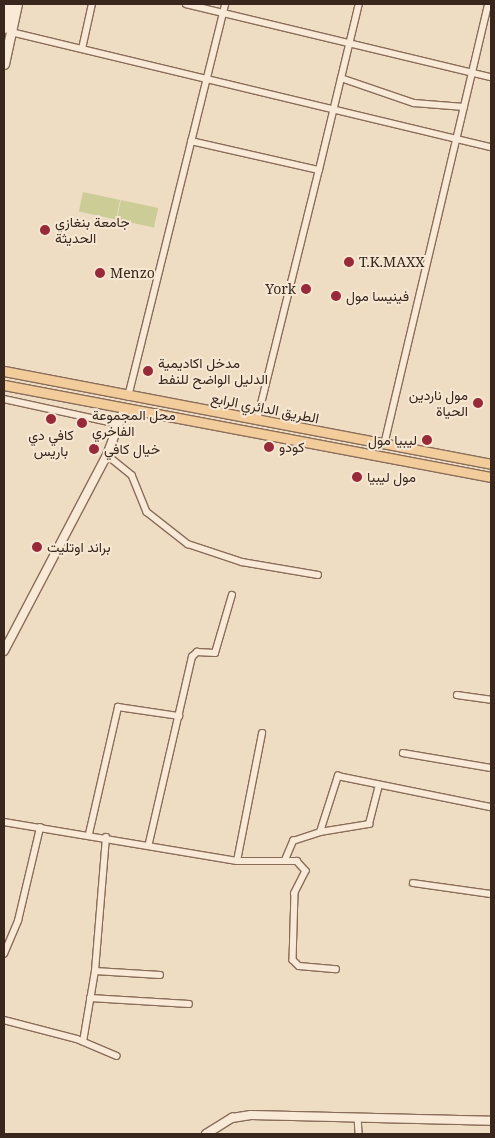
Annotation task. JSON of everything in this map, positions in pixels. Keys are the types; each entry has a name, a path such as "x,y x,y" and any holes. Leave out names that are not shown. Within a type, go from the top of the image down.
{"main road":[{"path":"4,64 9,4"},
{"path":"8,30 17,4"},
{"name":"الطريق الدائري الرابع","path":"4,371 128,397 491,464"},
{"name":"الطريق الدائري الرابع","path":"4,385 124,410 491,477"}],"street":[{"path":"82,49 92,4"},
{"path":"186,4 491,77"},
{"path":"128,397 225,4"},
{"path":"257,420 359,4"},
{"path":"384,445 488,4"},
{"path":"8,30 491,147"},
{"path":"341,78 414,103 464,107"},
{"path":"191,141 319,170"},
{"path":"4,399 119,424"},
{"path":"4,651 107,455 124,410"},
{"path":"107,455 132,475 147,512 188,544 242,562 318,575"},
{"path":"150,843 192,657 197,652 215,653 232,594"},
{"path":"457,695 491,700"},
{"path":"89,834 118,708 179,716"},
{"path":"237,861 262,733"},
{"path":"403,753 491,768"},
{"path":"320,832 334,778 491,807"},
{"path":"285,860 293,841 320,832 369,824 379,785"},
{"path":"4,822 150,843 237,861 297,861 306,871 295,892 294,962 336,969"},
{"path":"4,954 18,921 40,828"},
{"path":"83,1042 95,971 106,837"},
{"path":"413,883 491,894"},
{"path":"95,971 160,975"},
{"path":"90,998 189,1004"},
{"path":"4,1020 83,1042 117,1056"},
{"path":"206,1134 221,1123 245,1116 491,1121"},
{"path":"358,1118 359,1134"}],"green space":[{"path":"83,192 120,200 116,219 79,212"},
{"path":"121,200 158,208 154,227 117,220"}],"place":[{"name":"جامعة بنغازي الحديثة","path":"45,230"},
{"name":"T.K.MAXX","path":"349,262"},
{"name":"Menzo","path":"100,273"},
{"name":"York","path":"306,289"},
{"name":"فينيسا مول","path":"336,296"},
{"name":"مدخل اكاديمية الدليل الواضح للنفط","path":"148,371"},
{"name":"مول ناردين الحياة","path":"478,403"},
{"name":"كافي دي باريس","path":"51,419"},
{"name":"محل المجموعة الفاخري","path":"82,423"},
{"name":"ليبيا مول","path":"427,440"},
{"name":"كودو","path":"269,447"},
{"name":"خيال كافي","path":"94,449"},
{"name":"مول ليبيا","path":"357,477"},
{"name":"براند اوتليت","path":"37,547"}]}
